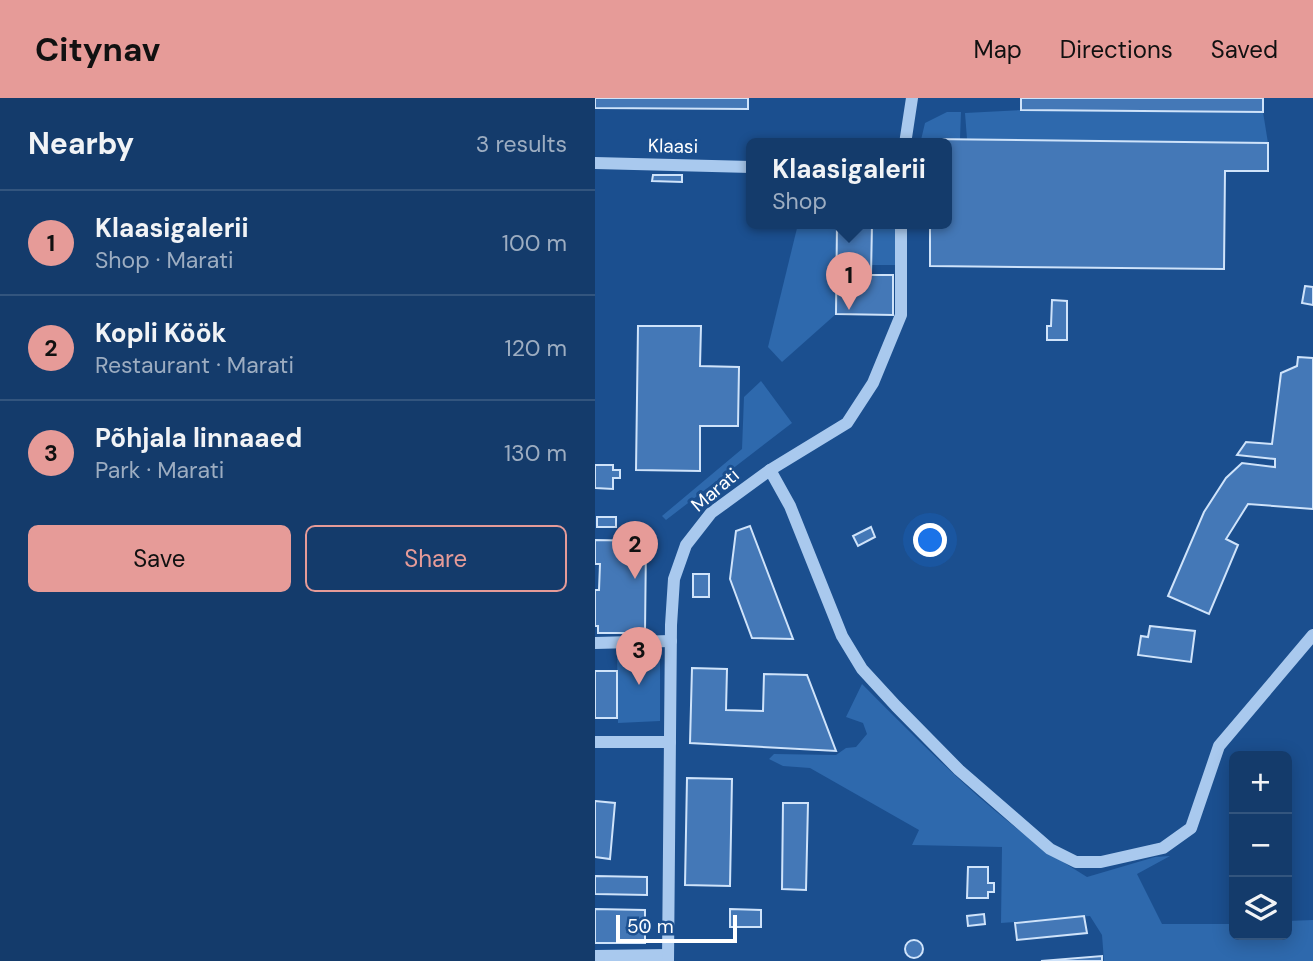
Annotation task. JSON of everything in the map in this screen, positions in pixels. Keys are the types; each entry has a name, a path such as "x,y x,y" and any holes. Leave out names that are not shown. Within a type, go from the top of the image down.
{"street":[{"path":"906,138 912,98"},
{"name":"Klaasi","path":"595,163 746,167"},
{"name":"Marati","path":"668,958 674,579 686,545 711,513 769,470 847,423 873,383 901,315 901,229"},
{"path":"769,470 790,506 842,636 862,669 959,770 1050,849 1076,862 1101,862 1163,848 1191,828 1219,746 1313,635"},
{"path":"595,643 671,641"},
{"path":"595,742 670,742"},
{"path":"595,956 668,958"}],"shaded area":[{"path":"1021,110 1263,112 1268,143 967,139 965,113"},
{"path":"947,112 961,112 960,139 921,138 925,123"},
{"path":"797,229 837,229 836,314 782,362 768,347"},
{"path":"872,229 896,229 896,265 871,265"},
{"path":"761,381 792,423 666,520 662,516 742,449 744,397"},
{"path":"660,647 660,721 618,723 617,649"},
{"path":"862,684 996,812 1087,877 1155,857 1170,856 1137,874 1162,924 1229,924 1229,940 1292,940 1292,921 1313,920 1313,961 1104,961 1102,935 1090,916 1001,923 1002,847 912,845 919,830 810,768 783,766 769,759 774,754 836,755 846,748 856,747 867,734 863,723 846,717"}],"building":[{"path":"595,98 748,98 748,109 595,108"},
{"path":"1021,98 1263,98 1263,112 1021,110"},
{"path":"952,139 1268,143 1268,171 1225,171 1224,269 930,266 930,229 952,229"},
{"path":"653,175 682,175 682,182 652,181"},
{"path":"837,229 872,229 871,275 893,275 893,315 836,314"},
{"path":"1305,286 1313,287 1313,305 1302,303"},
{"path":"1052,300 1067,301 1067,340 1047,340 1047,326 1051,326"},
{"path":"638,326 701,326 700,366 739,367 738,426 700,426 700,471 636,470"},
{"path":"1298,357 1313,358 1313,509 1248,504 1226,539 1238,545 1209,614 1168,596 1204,512 1226,478 1242,463 1275,467 1275,459 1237,455 1246,442 1272,444 1281,373 1297,366"},
{"path":"595,465 613,465 613,470 620,470 620,478 613,478 613,489 595,488"},
{"path":"597,517 616,517 616,527 597,527"},
{"path":"750,526 793,639 752,638 730,579 736,531"},
{"path":"871,527 875,537 858,546 853,536"},
{"path":"595,540 646,541 645,633 598,633 598,626 595,626 595,590 599,590 600,564 595,564"},
{"path":"693,574 709,574 709,597 693,597"},
{"path":"1150,626 1195,631 1191,662 1138,655 1141,636 1148,637"},
{"path":"692,668 727,669 726,710 763,711 764,674 807,675 836,751 690,743"},
{"path":"595,671 617,671 617,718 595,718"},
{"path":"687,778 732,779 730,886 685,885"},
{"path":"595,801 615,803 610,859 595,857"},
{"path":"783,803 808,803 806,890 782,889"},
{"path":"968,867 988,867 988,883 994,883 994,892 988,892 988,898 967,898"},
{"path":"595,876 647,877 647,895 595,894"},
{"path":"595,909 645,910 645,943 595,943"},
{"path":"730,909 761,910 761,927 730,927"},
{"path":"984,914 985,924 968,926 967,916"},
{"path":"1084,916 1087,933 1017,940 1015,923"},
{"path":"910,940 918,940 923,949 921,956 910,958 905,953 905,945"},
{"path":"1102,956 1102,961 1041,961"}],"place":[{"name":"Klaasigalerii","path":"849,310"},
{"name":"Kopli Köök","path":"635,579"},
{"name":"Põhjala linnaaed","path":"639,685"}]}
